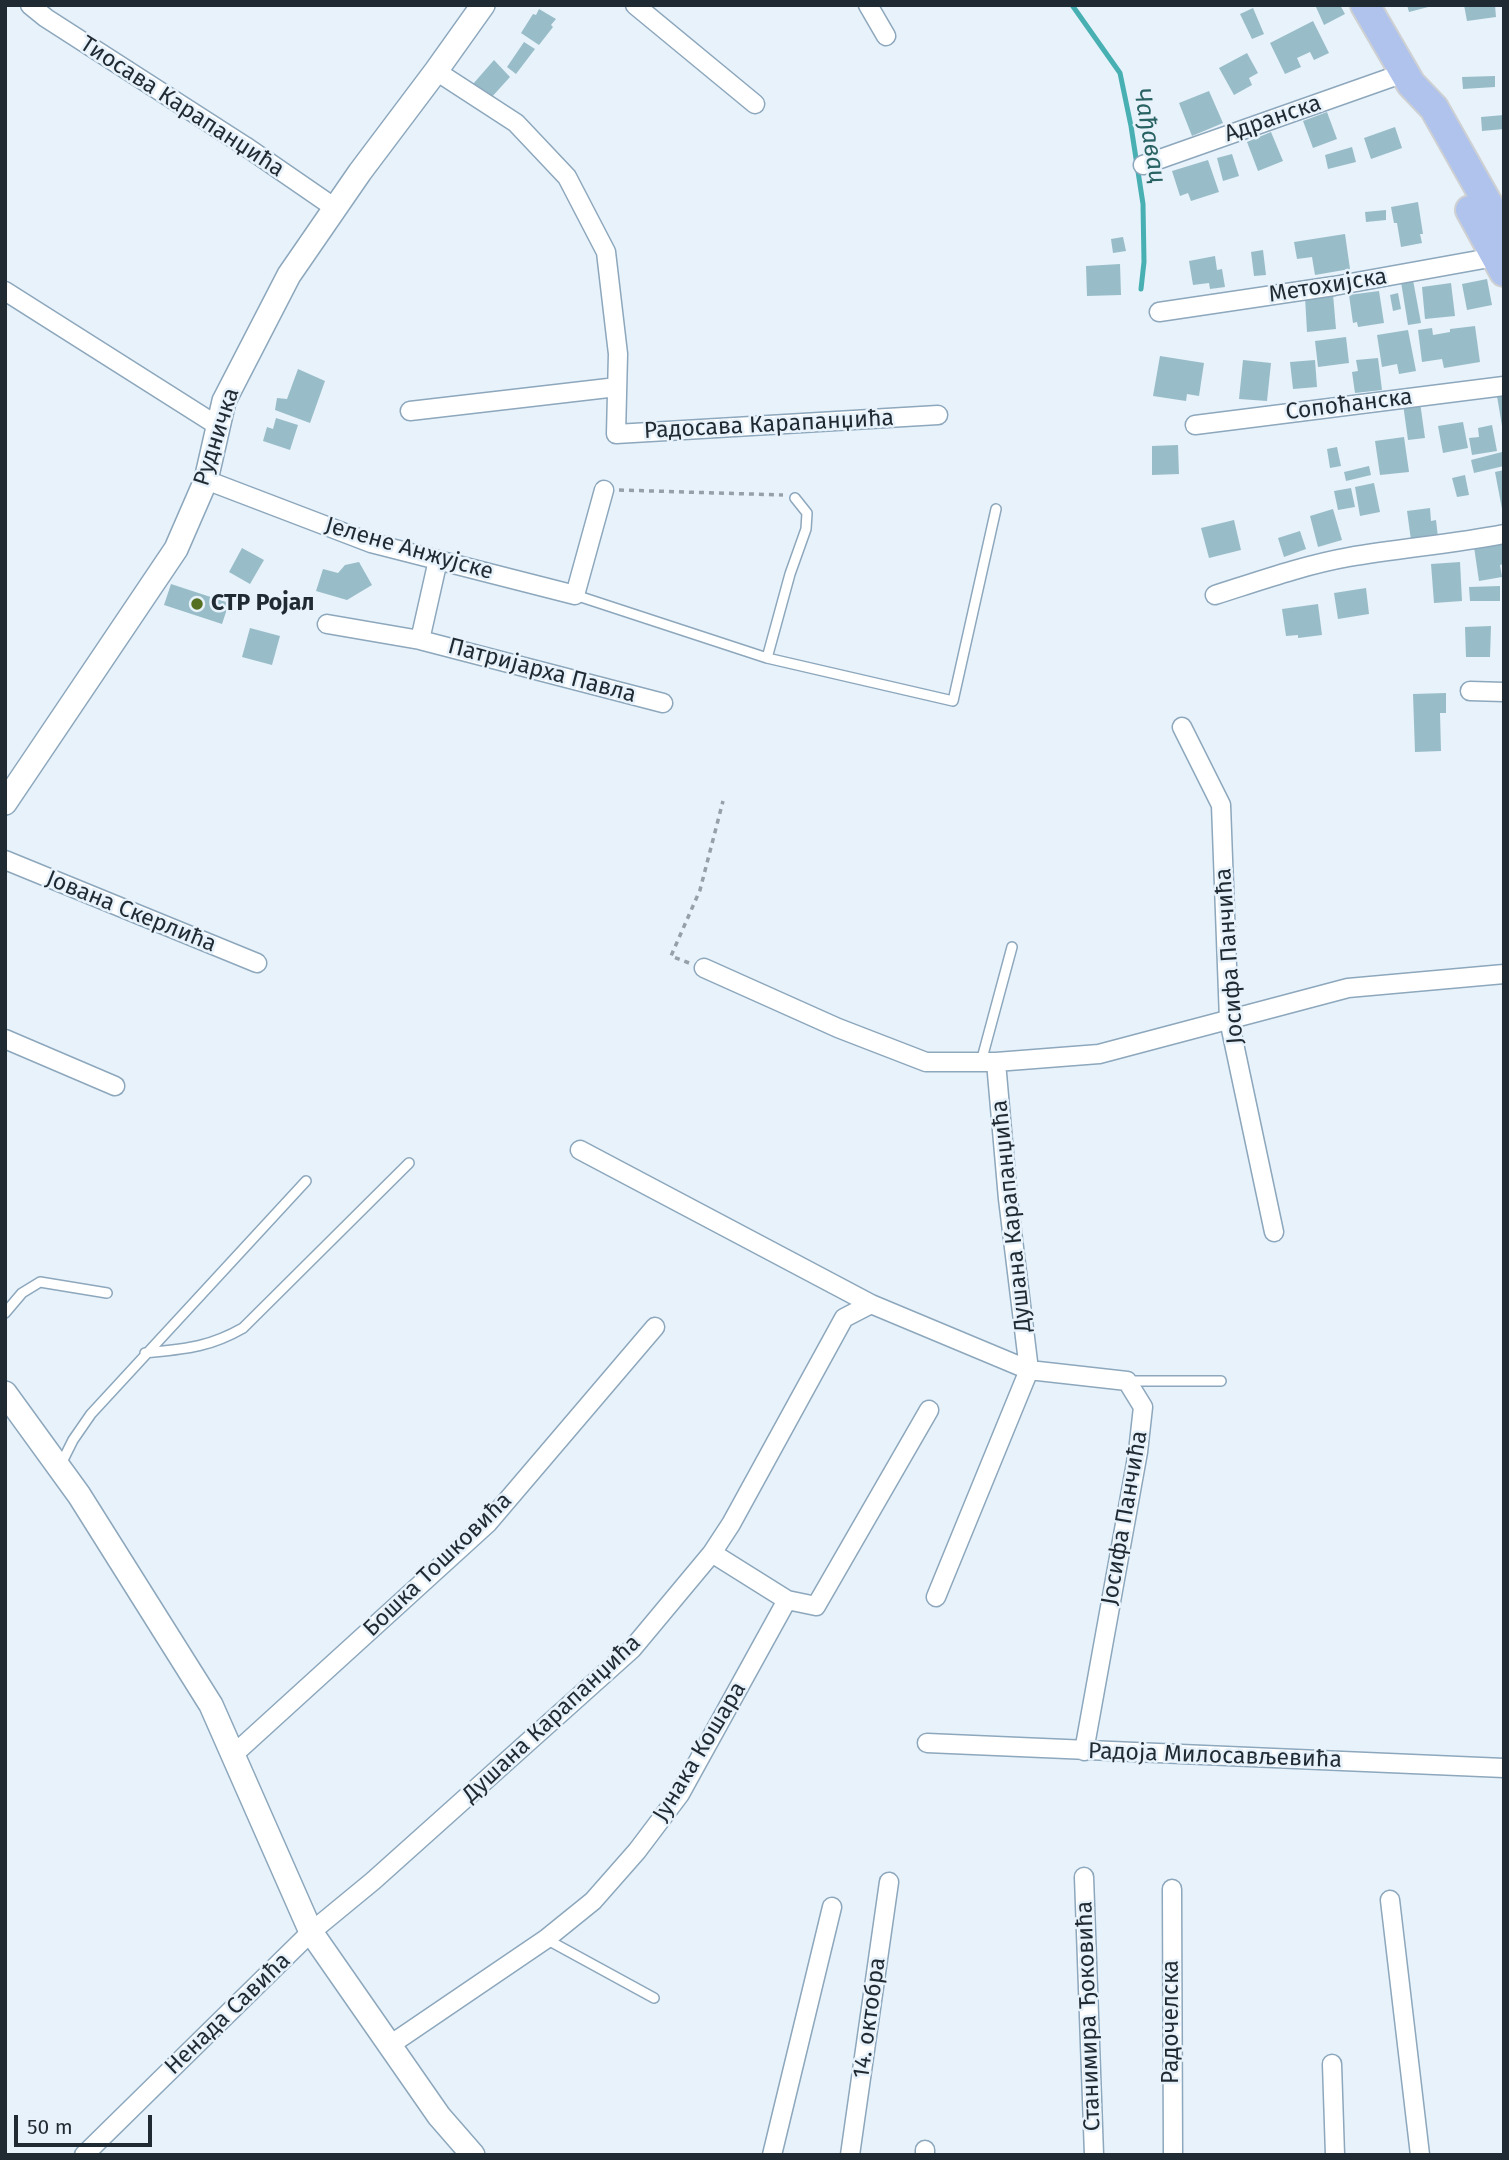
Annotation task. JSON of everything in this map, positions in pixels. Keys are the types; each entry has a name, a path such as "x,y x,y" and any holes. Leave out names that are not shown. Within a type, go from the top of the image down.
{"main road":[{"path":"1365,5 1407,78 1422,115 1501,253"}],"street":[{"name":"Тиосава Карапанџића","path":"30,5 335,208"},
{"name":"Рудничка","path":"8,794 176,549 206,480 224,401 289,275 360,172 483,5"},
{"path":"635,5 755,104"},
{"path":"868,5 886,36"},
{"name":"Радосава Карапанџића","path":"436,71 516,123 567,177 606,251 618,354 616,434 937,415"},
{"name":"Адранска","path":"1143,165 1407,78"},
{"name":"Метохијска","path":"1159,312 1334,286 1501,253"},
{"path":"5,291 218,426"},
{"name":"Сопоћанска","path":"1195,425 1504,386"},
{"path":"410,411 617,387"},
{"name":"Јелене Анжујске","path":"206,480 371,543 575,595"},
{"path":"575,595 604,489"},
{"path":"1215,595 1325,562 1504,534"},
{"name":"Патријарха Павла","path":"420,640 438,560"},
{"name":"Патријарха Павла","path":"327,624 420,640 663,703"},
{"path":"1470,691 1504,692"},
{"name":"Јосифа Панчића","path":"1182,727 1221,806 1229,1020 1274,1232"},
{"name":"Јована Скерлића","path":"5,860 257,963"},
{"path":"704,968 838,1028 926,1062 988,1062 1099,1054 1348,988 1504,974"},
{"path":"5,1039 115,1086"},
{"name":"Душана Карапанџића","path":"936,1597 1028,1370 1008,1199 988,1062"},
{"name":"Душана Карапанџића","path":"580,1150 871,1304 1028,1370 1127,1381"},
{"name":"Душана Карапанџића","path":"311,1932 373,1881 632,1649 712,1553 731,1524 844,1318 871,1304"},
{"name":"Бошка Тошковића","path":"233,1755 488,1523 655,1327"},
{"name":"Јосифа Панчића","path":"1084,1751 1138,1452 1143,1407 1127,1381"},
{"path":"5,1393 85,1504 211,1705 311,1932 439,2116 473,2155"},
{"path":"712,1553 788,1600 816,1606 929,1410"},
{"name":"Јунака Кошара","path":"390,2045 546,1940 593,1901 637,1851 680,1794 788,1600"},
{"name":"Радоја Милосављевића","path":"927,1744 1504,1768"},
{"name":"Станимира Ђоковића","path":"1084,1877 1094,2155"},
{"name":"14. октобра","path":"850,2155 889,1882"},
{"name":"Радочелска","path":"1171,1889 1173,2155"},
{"path":"1390,1900 1420,2155"},
{"path":"772,2155 832,1908"},
{"name":"Ненада Савића","path":"84,2155 311,1932"},
{"path":"1332,2064 1335,2155"}],"lane":[{"path":"767,658 790,574 806,529 807,513 795,498"},
{"name":"Јелене Анжујске","path":"575,595 767,658 953,701 996,509"},
{"path":"988,1062 1012,947"},
{"path":"145,1353 200,1347 243,1328 409,1163"},
{"path":"60,1468 73,1440 91,1413 306,1181"},
{"path":"5,1313 22,1293 40,1282 107,1293"},
{"path":"1127,1381 1221,1381"},
{"path":"546,1940 654,1998"}],"path":[{"path":"604,489 776,493 795,498"},
{"path":"704,968 671,956 700,890 723,801"}],"building":[{"path":"1340,5 1345,14 1324,25 1316,7"},
{"path":"1407,5 1432,5 1432,6 1409,12"},
{"path":"1464,5 1495,5 1496,17 1467,21"},
{"path":"1253,8 1264,34 1252,39 1240,14"},
{"path":"539,9 556,19 539,45 521,33"},
{"path":"1313,21 1329,53 1314,60 1310,52 1297,58 1301,67 1285,74 1270,43"},
{"path":"524,42 535,49 516,74 507,67"},
{"path":"1247,53 1258,73 1249,78 1252,85 1234,95 1219,68"},
{"path":"494,60 510,77 490,99 473,84"},
{"path":"1495,76 1495,87 1463,89 1462,77"},
{"path":"1209,91 1223,123 1192,136 1179,103"},
{"path":"1327,112 1337,139 1313,148 1303,121"},
{"path":"1504,115 1504,129 1482,131 1481,117"},
{"path":"1395,127 1402,148 1371,159 1364,138"},
{"path":"1271,132 1283,161 1258,171 1247,142"},
{"path":"1352,147 1356,162 1328,169 1325,155"},
{"path":"1232,154 1239,176 1223,181 1217,158"},
{"path":"1208,160 1219,192 1191,201 1188,193 1180,196 1172,171"},
{"path":"1418,202 1422,243 1401,247 1391,207"},
{"path":"1386,210 1386,220 1366,222 1365,212"},
{"path":"1345,234 1350,269 1315,275 1312,257 1297,259 1294,242"},
{"path":"1123,237 1126,251 1113,253 1111,239"},
{"path":"1263,250 1266,275 1254,276 1251,252"},
{"path":"1215,256 1217,270 1222,269 1225,287 1210,289 1209,283 1193,285 1189,261"},
{"path":"1120,264 1121,295 1087,296 1086,266"},
{"path":"1487,279 1492,305 1467,310 1462,284"},
{"path":"1413,280 1421,323 1408,325 1401,282"},
{"path":"1451,283 1455,316 1425,319 1422,287"},
{"path":"1379,291 1384,323 1358,327 1357,322 1353,323 1349,295"},
{"path":"1398,293 1401,309 1393,311 1390,295"},
{"path":"1333,294 1336,329 1307,332 1305,297"},
{"path":"1475,326 1480,362 1444,368 1442,359 1422,362 1418,330 1432,328 1433,335 1450,332 1450,329"},
{"path":"1408,330 1416,371 1399,374 1397,364 1382,367 1377,335"},
{"path":"1346,337 1349,363 1318,367 1315,341"},
{"path":"1160,356 1204,363 1199,396 1187,394 1186,401 1153,396"},
{"path":"1378,358 1382,390 1355,393 1352,372 1358,371 1356,360"},
{"path":"1243,360 1271,363 1267,401 1239,399"},
{"path":"1315,360 1317,387 1293,389 1290,362"},
{"path":"298,369 325,381 310,423 275,410 277,398 287,399"},
{"path":"1504,395 1504,426 1502,426 1497,396"},
{"path":"1420,402 1425,438 1408,440 1403,404"},
{"path":"276,418 298,425 290,450 263,441 267,427 273,429"},
{"path":"1463,422 1468,448 1443,453 1438,426"},
{"path":"1492,425 1497,451 1472,455 1469,438 1479,437 1478,428"},
{"path":"1404,437 1409,472 1380,475 1375,441"},
{"path":"1178,445 1179,474 1152,475 1152,446"},
{"path":"1337,447 1341,466 1330,468 1327,449"},
{"path":"1502,452 1504,466 1474,473 1471,460"},
{"path":"1369,466 1371,475 1346,481 1344,472"},
{"path":"1504,470 1504,509 1502,509 1495,472"},
{"path":"1465,475 1469,495 1457,497 1452,478"},
{"path":"1374,483 1380,512 1360,516 1355,487"},
{"path":"1351,488 1355,507 1338,510 1334,491"},
{"path":"1430,508 1431,521 1436,520 1438,537 1411,540 1407,511"},
{"path":"1333,509 1342,540 1318,547 1310,516"},
{"path":"1234,520 1241,550 1209,558 1201,528"},
{"path":"1300,531 1306,549 1284,557 1278,538"},
{"path":"1503,543 1504,564 1500,565 1502,577 1479,581 1474,547"},
{"path":"242,548 264,560 250,584 229,572"},
{"path":"359,562 372,585 347,600 316,591 323,569 338,573 345,565"},
{"path":"1460,562 1462,601 1434,603 1431,564"},
{"name":"СТР Ројал","path":"171,584 229,603 222,624 164,605"},
{"path":"1500,586 1500,601 1470,601 1469,587"},
{"path":"1366,588 1369,614 1338,619 1334,593"},
{"path":"1318,604 1322,635 1298,638 1298,635 1286,636 1282,609"},
{"path":"1491,626 1490,657 1466,657 1465,627"},
{"path":"250,628 280,636 272,665 242,657"},
{"path":"1446,693 1446,713 1440,713 1441,751 1415,752 1413,694"}],"waterway":[{"name":"Чађавац","path":"1072,5 1120,73 1143,204 1144,262 1141,289"}],"place":[{"name":"СТР Ројал","path":"197,604"}]}
